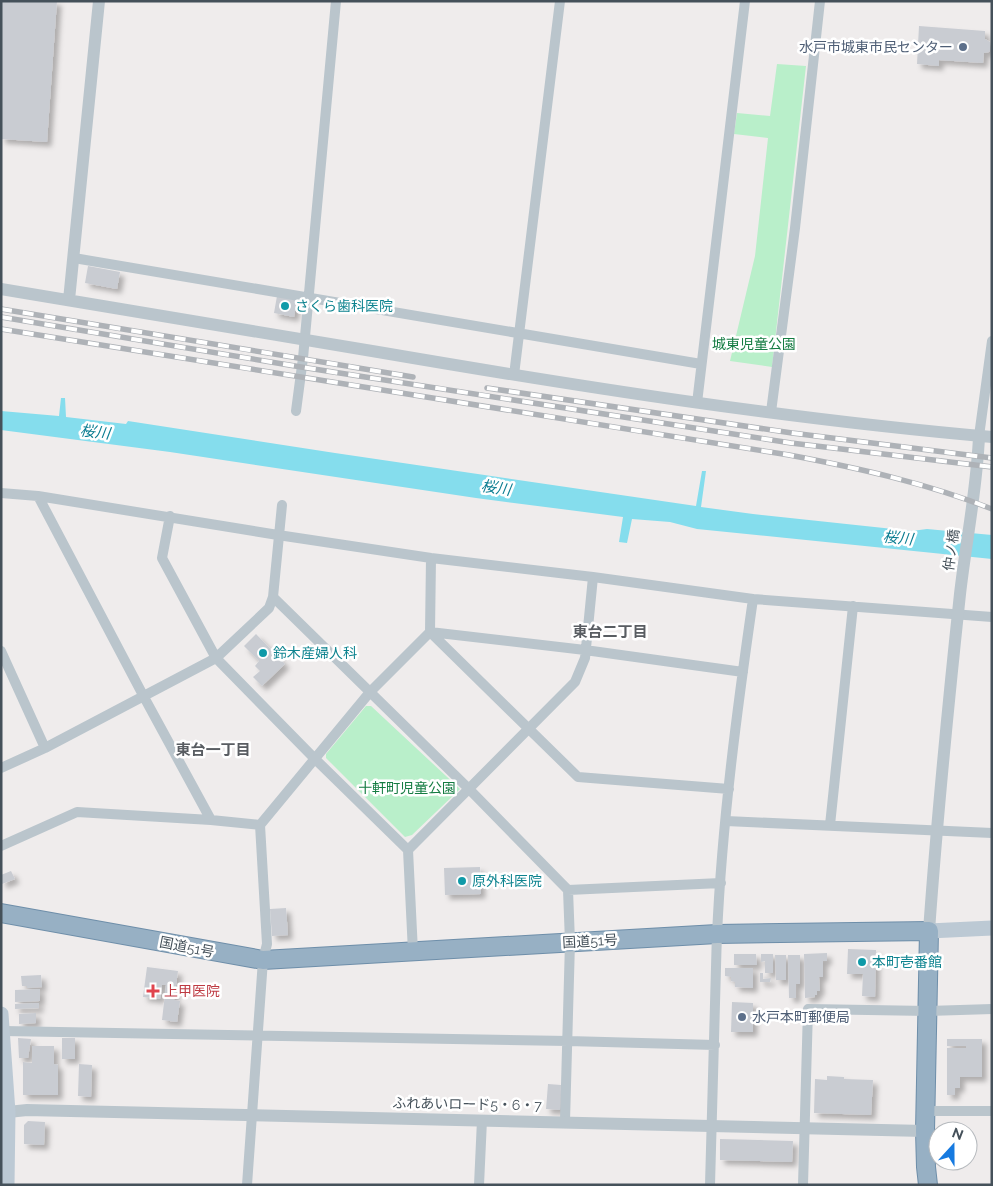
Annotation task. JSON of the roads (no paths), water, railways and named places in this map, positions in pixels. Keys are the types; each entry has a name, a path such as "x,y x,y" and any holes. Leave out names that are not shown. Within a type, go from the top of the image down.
{"highway":[{"name":"国道51号","path":"1,913 263,960 717,934 929,931"},
{"path":"928,1185 925,1131 929,931"}],"main road":[{"path":"929,931 992,928"},
{"path":"1,1014 8,1185"}],"street":[{"path":"69,300 99,1"},
{"path":"296,411 336,1"},
{"path":"514,375 521,333 560,1"},
{"path":"697,403 745,1"},
{"path":"772,412 795,228 820,1"},
{"path":"74,258 701,364"},
{"path":"1,289 514,375 697,403 985,436 992,341"},
{"name":"仲ノ橋","path":"929,931 936,832 960,595 978,466 985,436"},
{"path":"1,493 38,496 431,558 593,577 753,599 992,617"},
{"path":"38,496 211,820"},
{"path":"1,768 45,748 216,658 269,608 272,597 282,505"},
{"path":"170,516 162,558 216,658 408,850 413,952"},
{"path":"247,1185 263,960 267,944 260,825 370,692 430,632 431,558"},
{"path":"408,850 575,682 585,658 593,577"},
{"path":"272,597 469,789 568,890 570,942 565,1121"},
{"path":"710,1185 717,934 729,789 753,599"},
{"path":"830,825 853,606"},
{"path":"430,632 585,650 743,672"},
{"path":"430,632 578,777 729,789"},
{"path":"1,651 45,748"},
{"path":"1,846 77,812 211,820 260,825"},
{"path":"726,821 992,834"},
{"path":"568,890 721,883"},
{"path":"803,1185 808,1009 928,1011 992,1009"},
{"path":"3,1032 258,1035 715,1045"},
{"name":"ふれあいロード5・6・7","path":"5,1114 27,1110 565,1121 925,1131"},
{"path":"926,1111 992,1111"},
{"path":"479,1185 482,1120"}],"water":[{"name":"桜川","path":"61,398 65,398 66,417 126,424 128,421 696,506 702,471 706,471 701,507 912,531 927,529 992,535 992,559 697,529 670,522 632,519 627,543 619,542 623,517 476,498 170,452 1,430 1,411 59,416"}],"railway":[{"path":"1,309 413,377"},
{"path":"1,317 301,367 791,443 992,467"},
{"path":"1,329 789,455 892,477 942,491 992,509"},
{"path":"487,388 792,433 992,458"}],"place":[{"name":"水戸市城東市民センター","path":"963,47"},
{"name":"さくら歯科医院","path":"285,306"},
{"name":"鈴木産婦人科","path":"263,653"},
{"name":"原外科医院","path":"462,881"},
{"name":"本町壱番館","path":"862,962"},
{"name":"上甲医院","path":"153,991"},
{"name":"水戸本町郵便局","path":"742,1017"}],"district":[{"name":"東台二丁目","path":"610,632"},
{"name":"東台一丁目","path":"213,750"}],"park label":[{"name":"城東児童公園","path":"754,344"},
{"name":"十軒町児童公園","path":"407,788"}]}
